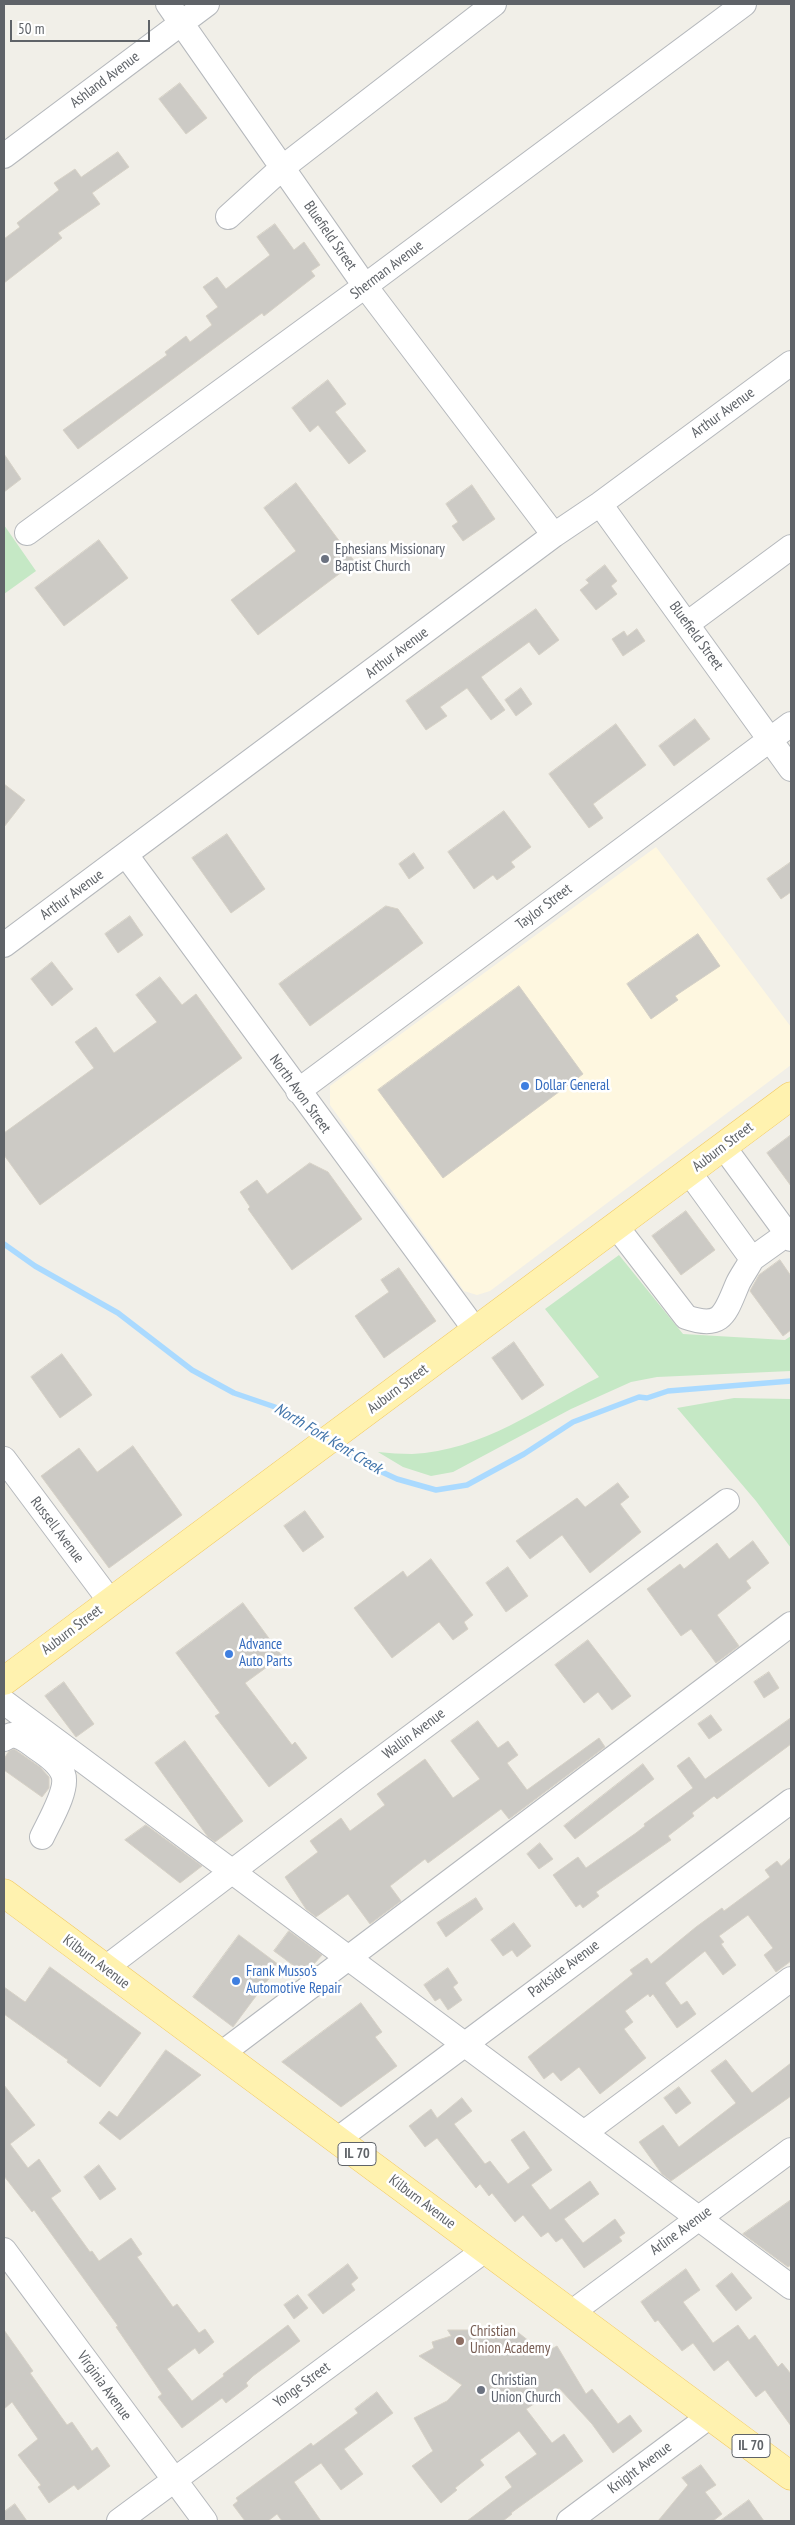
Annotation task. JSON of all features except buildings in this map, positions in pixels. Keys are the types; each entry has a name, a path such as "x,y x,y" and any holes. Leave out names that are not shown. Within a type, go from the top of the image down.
{"main road":[{"name":"Auburn Street","path":"4,1681 723,1146 789,1102"},
{"name":"Kilburn Avenue","path":"4,1893 104,1969 338,2139 791,2476"}],"street":[{"name":"Ashland Avenue","path":"4,156 175,13 207,4"},
{"path":"228,217 282,168 494,4"},
{"name":"Sherman Avenue","path":"27,533 365,286 744,4"},
{"name":"Bluefield Street","path":"175,13 365,286 554,535"},
{"name":"Arthur Avenue","path":"4,945 554,535 600,504 791,363"},
{"name":"Bluefield Street","path":"600,504 791,769"},
{"path":"687,624 791,547"},
{"name":"Taylor Street","path":"298,1091 791,724"},
{"name":"North Avon Street","path":"126,855 476,1331"},
{"path":"616,1226 686,1316 700,1322 712,1322 722,1317 752,1259 789,1236 723,1146"},
{"path":"689,1172 752,1259"},
{"name":"Russell Avenue","path":"4,1459 110,1601"},
{"name":"Wallin Avenue","path":"104,1969 727,1501"},
{"path":"221,2054 347,1957 791,1624"},
{"path":"4,1702 791,2287"},
{"path":"4,1739 11,1735 23,1738 48,1756 63,1774 65,1782 62,1795 42,1836"},
{"name":"Parkside Avenue","path":"338,2139 791,1801"},
{"path":"584,2133 791,1979"},
{"name":"Arline Avenue","path":"571,2313 791,2150"},
{"name":"Virginia Avenue","path":"4,2250 204,2521"},
{"name":"Yonge Street","path":"119,2521 486,2250"},
{"name":"Knight Avenue","path":"569,2521 710,2416"}],"shaded area":[{"path":"656,847 791,1027 791,1065 490,1291 477,1295 464,1291 330,1105 330,1086"}],"green space":[{"path":"4,525 36,571 4,594"},
{"path":"619,1255 683,1334 785,1340 791,1336 791,1371 657,1377 631,1382 571,1409 453,1472 431,1476 403,1467 378,1452 412,1454 438,1451 462,1445 510,1426 599,1377 545,1309"},
{"path":"734,1398 791,1399 791,1548 756,1501 677,1408"}],"waterway":[{"name":"North Fork Kent Creek","path":"4,1244 35,1266 118,1313 192,1370 234,1393 275,1407 321,1437"},
{"name":"North Fork Kent Creek","path":"333,1445 356,1460 397,1479 436,1490 467,1485 524,1454 573,1422 639,1397 647,1398 668,1391 791,1381"}],"place":[{"name":"Ephesians Missionary Baptist Church","path":"325,559"},
{"name":"Dollar General","path":"525,1086"},
{"name":"Advance Auto Parts","path":"229,1654"},
{"name":"Frank Musso's Automotive Repair","path":"236,1981"},
{"name":"Christian Union Academy","path":"460,2341"},
{"name":"Christian Union Church","path":"481,2390"}]}
